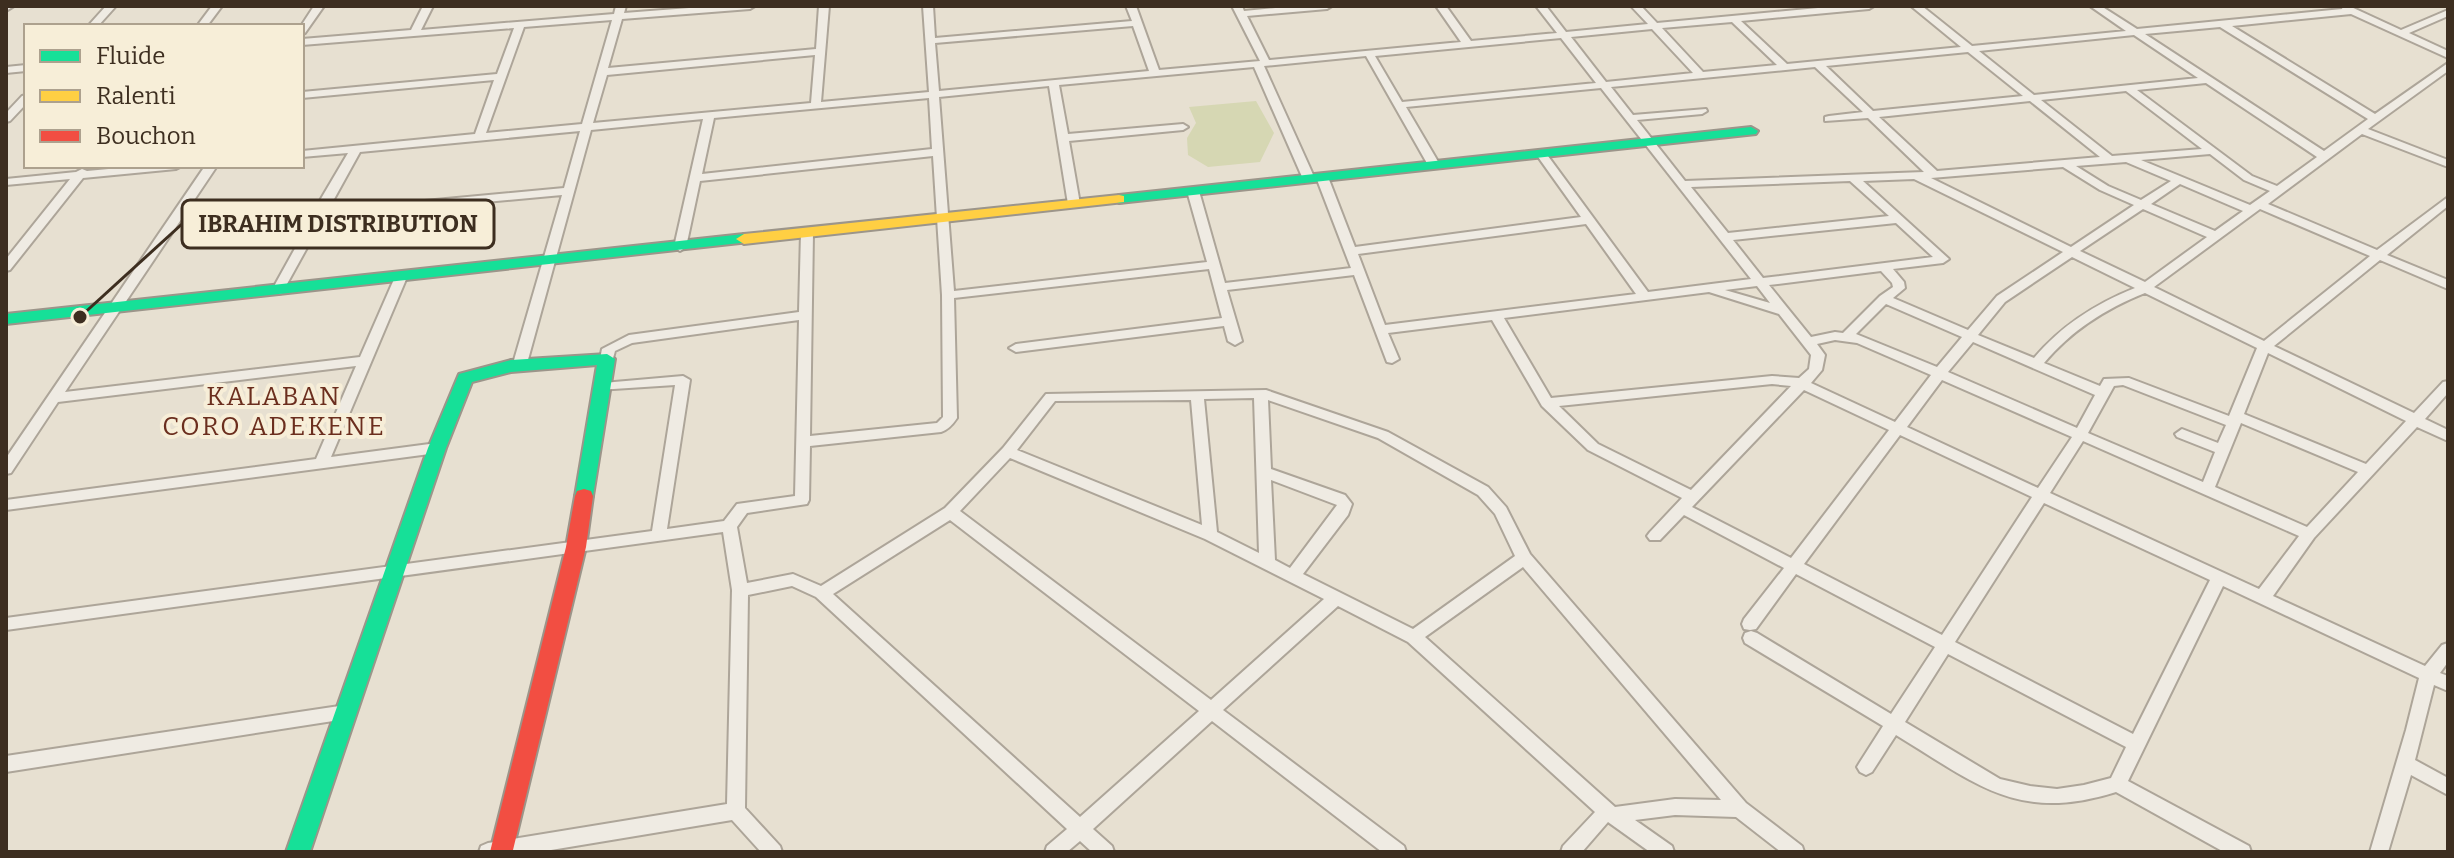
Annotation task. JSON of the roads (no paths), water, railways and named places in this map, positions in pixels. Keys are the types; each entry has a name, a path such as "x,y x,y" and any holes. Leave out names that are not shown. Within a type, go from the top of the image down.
{"street":[{"path":"95,24 111,6"},
{"path":"204,24 217,6"},
{"path":"304,28 319,6"},
{"path":"414,33 428,6"},
{"path":"304,42 520,24 619,11 750,6"},
{"path":"816,106 824,6"},
{"path":"803,442 941,427 950,418 948,295 928,6"},
{"path":"1131,6 1155,73"},
{"path":"1327,6 1239,10 1351,251 1392,359"},
{"path":"1441,6 1468,44"},
{"path":"1541,6 1818,355 1818,363 1800,383 1655,536"},
{"path":"1636,6 1701,76"},
{"path":"1730,6 1785,67"},
{"path":"304,154 1869,6"},
{"path":"1916,6 2109,159"},
{"path":"2095,6 2324,156"},
{"path":"2342,6 2448,55"},
{"path":"519,367 619,11"},
{"path":"1399,105 2353,11"},
{"path":"2401,33 2448,13"},
{"path":"930,41 1137,23"},
{"path":"479,137 520,24"},
{"path":"2222,24 2375,119"},
{"path":"602,72 819,52"},
{"path":"1369,53 1434,165"},
{"path":"1818,64 1934,175"},
{"path":"2036,364 2060,334 2092,311 2145,288 2448,66"},
{"path":"304,95 499,77"},
{"path":"1829,119 2207,80"},
{"path":"1054,83 1074,204"},
{"path":"2128,88 2248,178 2278,190"},
{"path":"6,119 24,100"},
{"path":"1630,118 1702,111"},
{"path":"680,247 709,116"},
{"path":"1063,138 1183,127"},
{"path":"2360,130 2448,164"},
{"path":"6,319 1751,131"},
{"path":"278,290 356,149"},
{"path":"1683,184 1934,175 2212,151"},
{"path":"694,178 938,152"},
{"path":"1541,154 1644,296"},
{"path":"2124,158 2448,285"},
{"path":"2067,165 2143,205 2215,236"},
{"path":"6,182 84,170 130,168"},
{"path":"6,469 210,168"},
{"path":"6,267 84,170"},
{"path":"1917,176 2448,436"},
{"path":"1381,330 1943,259 1852,177"},
{"path":"2179,180 2001,299 1973,337 1939,374 1792,565 1750,631 1893,725 1996,786 2039,798 2074,798 2117,784 2219,578"},
{"path":"318,214 569,191"},
{"path":"1193,191 1235,341"},
{"path":"2207,489 2264,347 2448,200"},
{"path":"1725,237 1898,219"},
{"path":"1351,251 1587,220"},
{"path":"773,852 736,811 740,590 729,526 742,508 802,500 807,233"},
{"path":"948,295 1214,265"},
{"path":"1847,336 1899,288 1883,266"},
{"path":"1220,287 1358,271"},
{"path":"321,464 401,277"},
{"path":"1706,288 1786,312"},
{"path":"1884,299 2103,393"},
{"path":"736,811 494,851 576,547 609,349 629,339 806,315"},
{"path":"1496,315 1547,403 1593,447 1792,565 2137,744"},
{"path":"1016,348 1229,321"},
{"path":"1809,342 1847,336 2309,534"},
{"path":"298,852 437,448 465,378 475,373 519,367 607,359"},
{"path":"54,398 365,361"},
{"path":"603,387 683,380 659,534"},
{"path":"1547,403 1772,380 1800,383 2448,684"},
{"path":"1866,767 2080,435 2109,382 2124,381 2235,419 2367,470"},
{"path":"2262,598 2309,534 2448,385"},
{"path":"1261,393 1267,561"},
{"path":"822,593 950,512 1008,452 1051,397 1261,393 1383,435 1483,491 1501,511 1524,558 1740,809 1795,852"},
{"path":"1197,395 1210,535"},
{"path":"2182,434 2223,450"},
{"path":"6,505 437,448"},
{"path":"1008,452 1210,535 1414,637 1610,813 1665,852"},
{"path":"1264,472 1340,499 1345,504 1343,511 1293,576"},
{"path":"950,512 1397,852"},
{"path":"6,624 729,526"},
{"path":"1414,637 1524,558"},
{"path":"740,590 793,580 822,593 1105,852"},
{"path":"1054,852 1336,598"},
{"path":"2379,852 2428,675 2448,650"},
{"path":"6,764 346,712"},
{"path":"2405,763 2448,787"},
{"path":"2117,784 2242,852"},
{"path":"1570,852 1610,813 1675,807 1740,809"}],"place":[{"name":"IBRAHIM DISTRIBUTION","path":"80,317"}],"district":[{"name":"KALABAN CORO ADEKENE","path":"274,411"}]}
